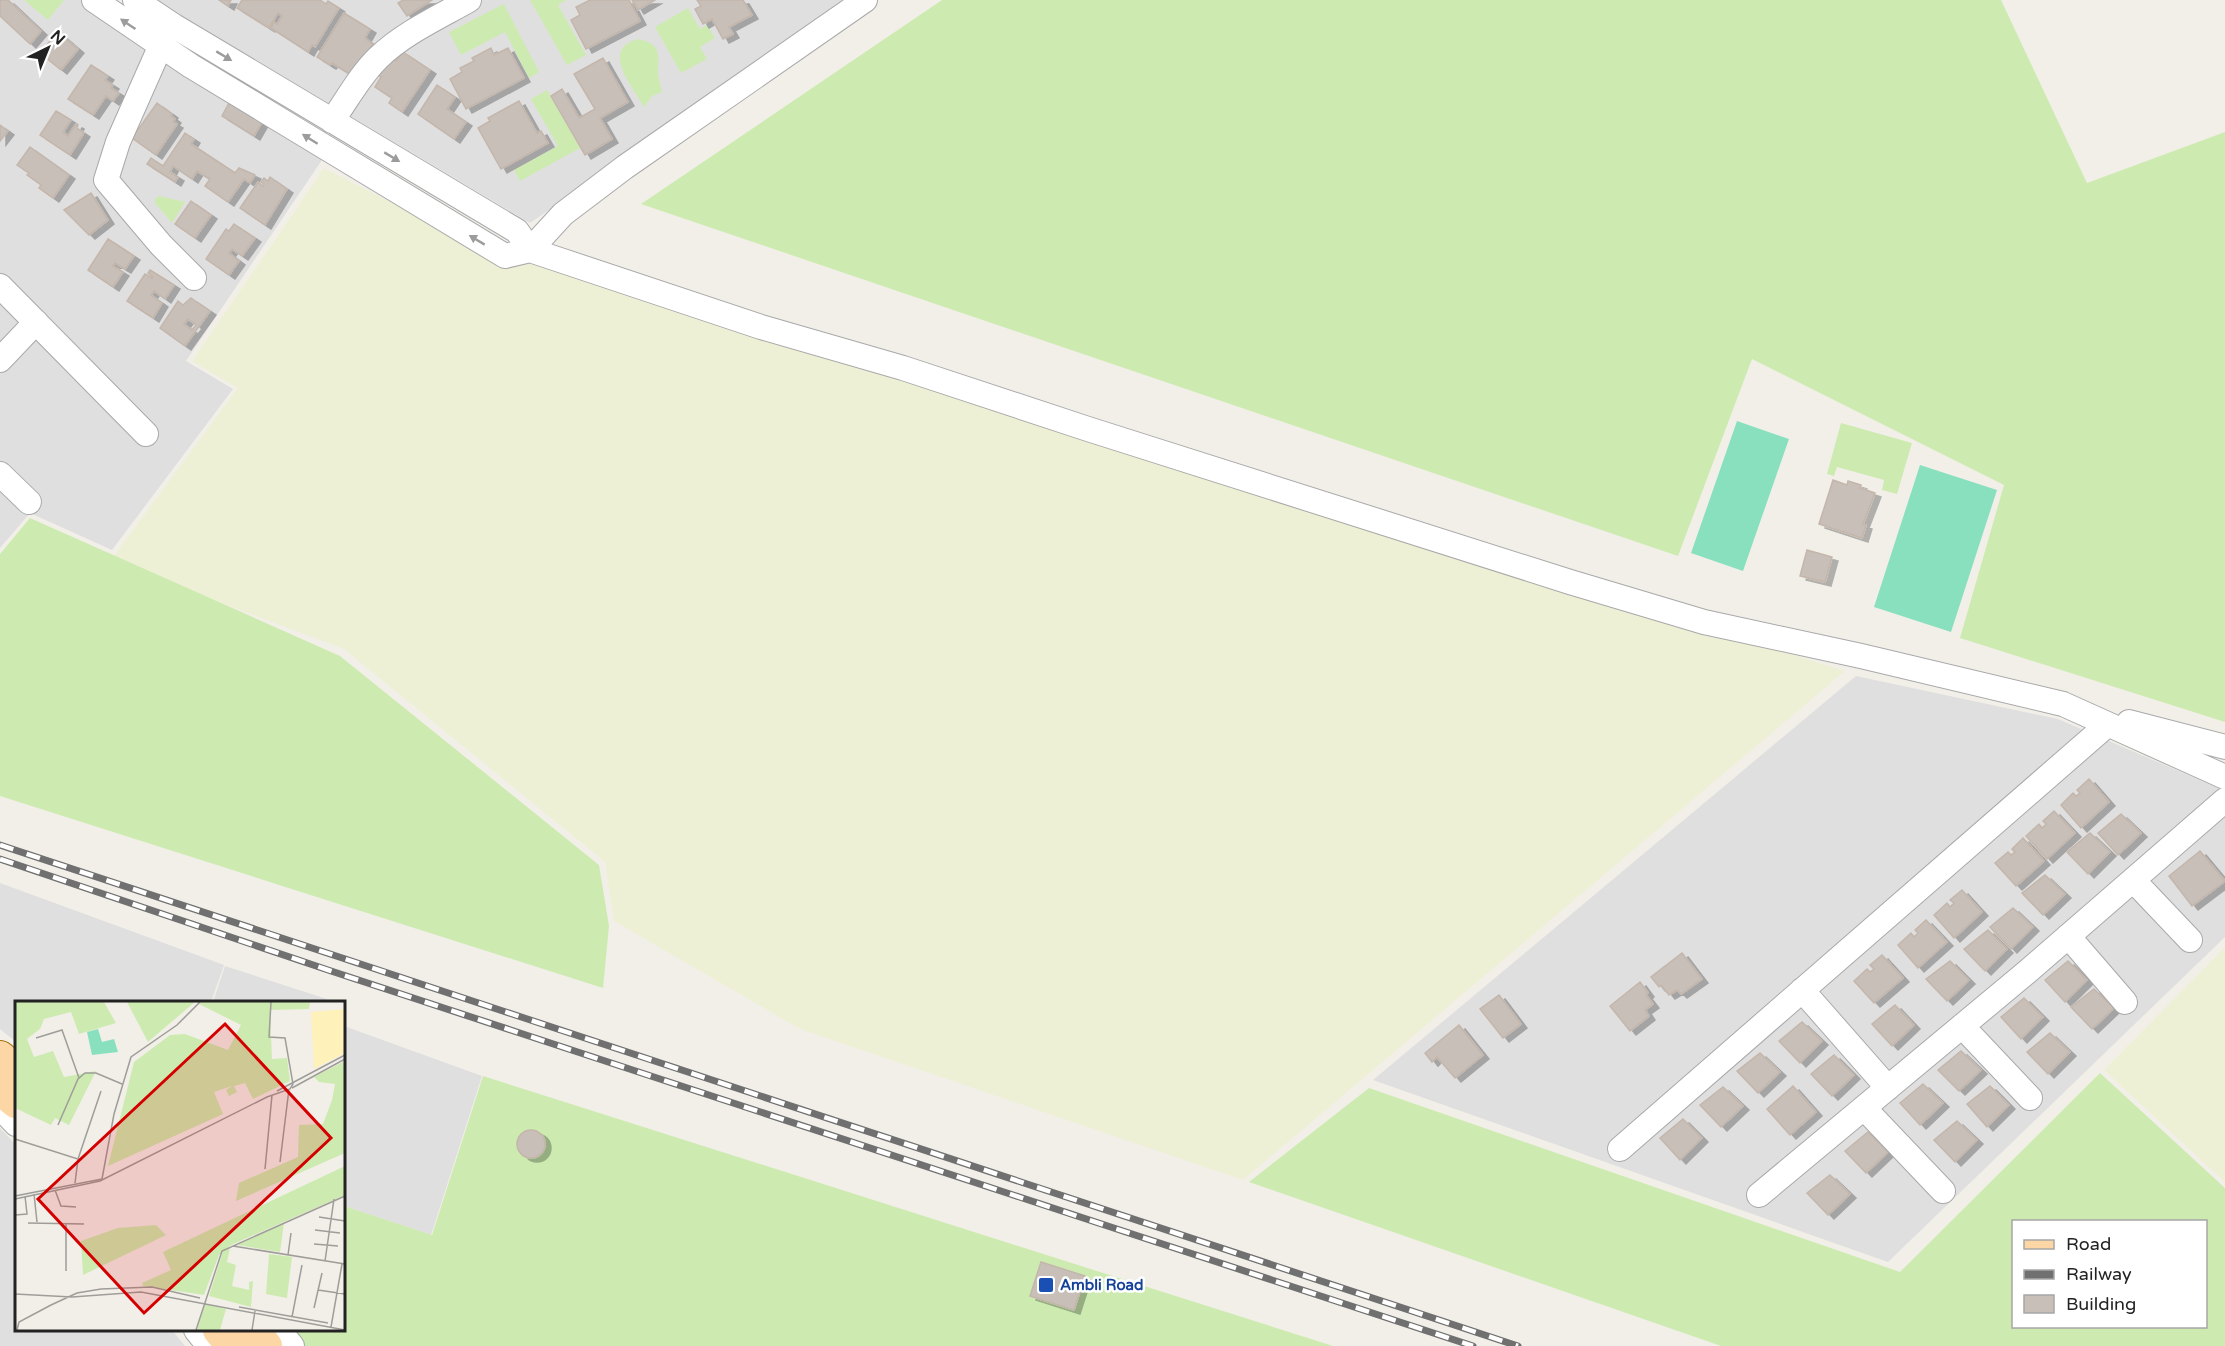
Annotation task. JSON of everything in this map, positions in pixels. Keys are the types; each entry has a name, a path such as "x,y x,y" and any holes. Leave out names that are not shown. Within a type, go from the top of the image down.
{"main road":[{"path":"0,1057 15,1070"},
{"path":"0,1089 15,1101"},
{"path":"221,1331 232,1346"},
{"path":"255,1331 266,1346"}],"street":[{"path":"94,0 317,143 505,256 530,250 751,324 903,368 1570,582 1704,622 1861,656 2063,704 2225,747"},
{"path":"135,0 174,26 517,231 530,250"},
{"path":"332,121 379,57 406,37 469,0"},
{"path":"530,250 563,214 625,167 865,0"},
{"path":"161,45 118,142 106,180 161,244 194,278"},
{"path":"0,286 146,434"},
{"path":"0,360 36,322"},
{"path":"0,474 29,502"},
{"path":"2063,704 2225,777"},
{"path":"2063,704 2225,777"},
{"path":"1620,1149 2107,725"},
{"path":"1759,1195 1962,1026 2225,800"},
{"path":"2133,880 2190,940"},
{"path":"2068,936 2126,1002"},
{"path":"1802,990 1888,1088"},
{"path":"1962,1026 2030,1098"},
{"path":"0,1039 15,1052"},
{"path":"0,1107 15,1123"},
{"path":"1864,1108 1943,1191"},
{"path":"198,1331 209,1346"},
{"path":"281,1331 292,1346"}],"shaded area":[{"path":"0,0 80,0 324,157 186,361 233,389 112,550 30,513 0,548"},
{"path":"155,0 854,0 530,223"},
{"path":"1856,676 2058,719 2225,791 2225,937 1888,1262 1373,1080"},
{"path":"0,883 224,965 211,1001 15,1001 15,1041 0,1029"},
{"path":"225,966 327,999 326,1001 213,1001"},
{"path":"345,1026 482,1076 431,1235 345,1206"},
{"path":"0,1128 15,1144 15,1331 173,1331 185,1346 0,1346"}],"green space":[{"path":"24,0 64,0 48,20"},
{"path":"530,0 566,0 558,5 586,55 567,65"},
{"path":"942,0 2001,0 2087,183 2225,132 2225,722 1960,638 2004,485 1752,359 1678,556 641,204"},
{"path":"504,4 539,72 529,78 505,32 461,55 449,32"},
{"path":"688,8 700,29 707,25 715,38 700,47 707,59 681,73 655,27"},
{"path":"638,39 653,45 657,51 662,92 652,96 644,107 627,79 620,60 621,51 627,44"},
{"path":"547,90 580,148 520,181 514,170 558,146 531,99"},
{"path":"324,168 505,261 532,258 1845,671 1243,1180 800,1029 614,921 605,862 344,649 110,561 238,388 192,361"},
{"path":"159,196 185,202 172,223 155,203 155,199"},
{"path":"1737,421 1789,439 1743,571 1691,553"},
{"path":"1841,423 1912,443 1897,494 1882,490 1884,480 1837,467 1834,476 1827,474"},
{"path":"1920,465 1997,490 1951,632 1874,607"},
{"path":"30,518 340,656 599,865 609,926 603,988 0,796 0,554"},
{"path":"2225,947 2225,1182 2104,1070"},
{"path":"2100,1073 2225,1188 2225,1346 1721,1346 1249,1182 1369,1088 1900,1272"},
{"path":"483,1076 1333,1346 291,1346 279,1331 345,1331 345,1206 432,1235"}],"building":[{"path":"0,0 8,0 41,31 30,44 0,16"},
{"path":"219,0 231,0 228,6"},
{"path":"242,0 320,0 326,4 328,1 339,8 315,47 312,45 308,52 271,28 274,22 277,24 282,16 278,13 269,28 237,8"},
{"path":"403,0 432,0 407,16 398,3"},
{"path":"590,0 629,0 640,21 586,49 571,20 580,15 576,7"},
{"path":"632,0 655,0 638,10"},
{"path":"697,0 743,0 752,15 729,27 733,34 723,39 712,19 703,24 695,9 701,6"},
{"path":"344,13 370,29 365,38 373,44 353,76 317,57"},
{"path":"58,32 78,49 61,70 40,53"},
{"path":"491,48 494,55 508,48 524,78 466,109 450,79 462,72 460,68 474,61 472,58"},
{"path":"403,52 430,70 402,112 389,103 392,98 375,87 381,77 378,75 390,57 396,61"},
{"path":"603,58 628,102 600,118 612,139 585,155 551,96 562,89 579,118 595,109 574,74"},
{"path":"91,65 108,76 105,80 119,93 113,101 106,96 93,115 68,99"},
{"path":"437,85 455,97 447,109 466,122 454,139 418,114"},
{"path":"519,101 537,133 541,131 548,143 501,169 478,128 490,121 488,118"},
{"path":"157,103 172,114 171,116 175,119 173,122 177,124 156,155 132,138"},
{"path":"229,103 262,122 254,136 222,116"},
{"path":"56,111 71,120 63,132 68,136 76,124 77,128 84,133 70,155 40,135"},
{"path":"0,125 8,131 0,141"},
{"path":"185,133 194,139 191,144 235,173 239,168 255,175 250,183 244,179 228,202 205,186 210,179 197,171 192,179 173,166 170,172 178,177 175,182 147,164 151,158 163,166"},
{"path":"30,147 69,175 53,198 39,188 41,185 27,175 29,173 17,165"},
{"path":"270,177 287,189 265,225 240,208 258,182 263,186 261,182 264,178 268,181"},
{"path":"91,193 108,220 89,235 64,210"},
{"path":"191,201 211,215 195,238 175,224"},
{"path":"234,224 255,238 242,256 232,249 229,253 239,261 229,275 206,259 226,229 229,231"},
{"path":"108,239 134,256 125,269 115,263 113,266 123,272 113,287 88,270"},
{"path":"150,270 174,285 165,299 154,291 151,295 162,303 153,318 127,301 145,274 153,277 148,273"},
{"path":"191,298 210,311 185,346 160,328 178,301 183,305","holes":["188,319 196,325 192,330 184,324"]},
{"path":"1833,480 1847,485 1848,481 1861,485 1860,488 1875,493 1863,524 1866,525 1862,538 1819,524"},
{"path":"1807,550 1832,557 1825,582 1800,576"},
{"path":"2089,779 2109,802 2081,828 2061,805 2073,793 2076,796 2080,793 2077,790"},
{"path":"2054,811 2075,833 2047,859 2026,836 2039,824 2042,828 2046,824 2043,821"},
{"path":"2121,814 2141,833 2118,855 2098,833"},
{"path":"2090,833 2110,852 2088,874 2067,852"},
{"path":"2023,838 2044,861 2016,886 1995,863 2008,852 2011,855 2015,852 2012,849"},
{"path":"2200,851 2225,881 2192,906 2169,876"},
{"path":"2045,875 2065,894 2043,915 2022,893"},
{"path":"1962,890 1982,912 1954,938 1934,915 1947,903 1950,907 1954,903 1950,900"},
{"path":"2013,908 2033,927 2011,949 1990,927"},
{"path":"1926,920 1947,942 1918,968 1898,945 1911,933 1914,937 1918,933 1915,930"},
{"path":"1988,930 2007,949 1985,971 1964,949"},
{"path":"1682,953 1702,979 1681,994 1677,990 1669,995 1651,977"},
{"path":"1882,955 1903,978 1874,1003 1854,981 1867,969 1870,972 1874,969 1870,965"},
{"path":"1950,961 1969,980 1947,1001 1926,979"},
{"path":"2068,961 2087,980 2065,1002 2045,980"},
{"path":"1640,982 1653,1004 1645,1010 1649,1016 1630,1031 1610,1006"},
{"path":"2094,989 2114,1008 2092,1029 2071,1007"},
{"path":"1499,995 1521,1024 1503,1038 1480,1009"},
{"path":"2024,998 2043,1017 2021,1039 2001,1017"},
{"path":"1895,1005 1914,1025 1892,1046 1872,1024"},
{"path":"1802,1022 1822,1041 1800,1063 1779,1041"},
{"path":"1459,1025 1483,1055 1455,1078 1437,1057 1432,1062 1425,1053"},
{"path":"2050,1033 2070,1052 2048,1074 2027,1052"},
{"path":"1961,1051 1981,1070 1959,1091 1938,1070"},
{"path":"1760,1053 1780,1072 1758,1093 1737,1071"},
{"path":"1834,1055 1854,1075 1832,1096 1811,1074"},
{"path":"1923,1084 1943,1103 1920,1125 1900,1103"},
{"path":"1793,1086 1816,1112 1790,1135 1767,1109"},
{"path":"1990,1086 2009,1105 1987,1127 1967,1104"},
{"path":"1723,1087 1743,1106 1721,1127 1700,1105"},
{"path":"1683,1119 1702,1138 1680,1160 1660,1138"},
{"path":"1957,1121 1977,1140 1955,1162 1934,1140"},
{"path":"531,1130 541,1134 545,1144 541,1154 531,1158 521,1154 517,1144 521,1134"},
{"path":"1868,1132 1888,1152 1866,1173 1845,1151"},
{"path":"1830,1175 1850,1194 1828,1215 1807,1193"},
{"path":"1041,1262 1085,1276 1074,1310 1030,1296"}],"railway":[{"path":"0,845 1518,1346"},
{"path":"0,859 328,970 1473,1346"}],"place":[{"name":"Ambli Road","path":"1046,1285"}]}
